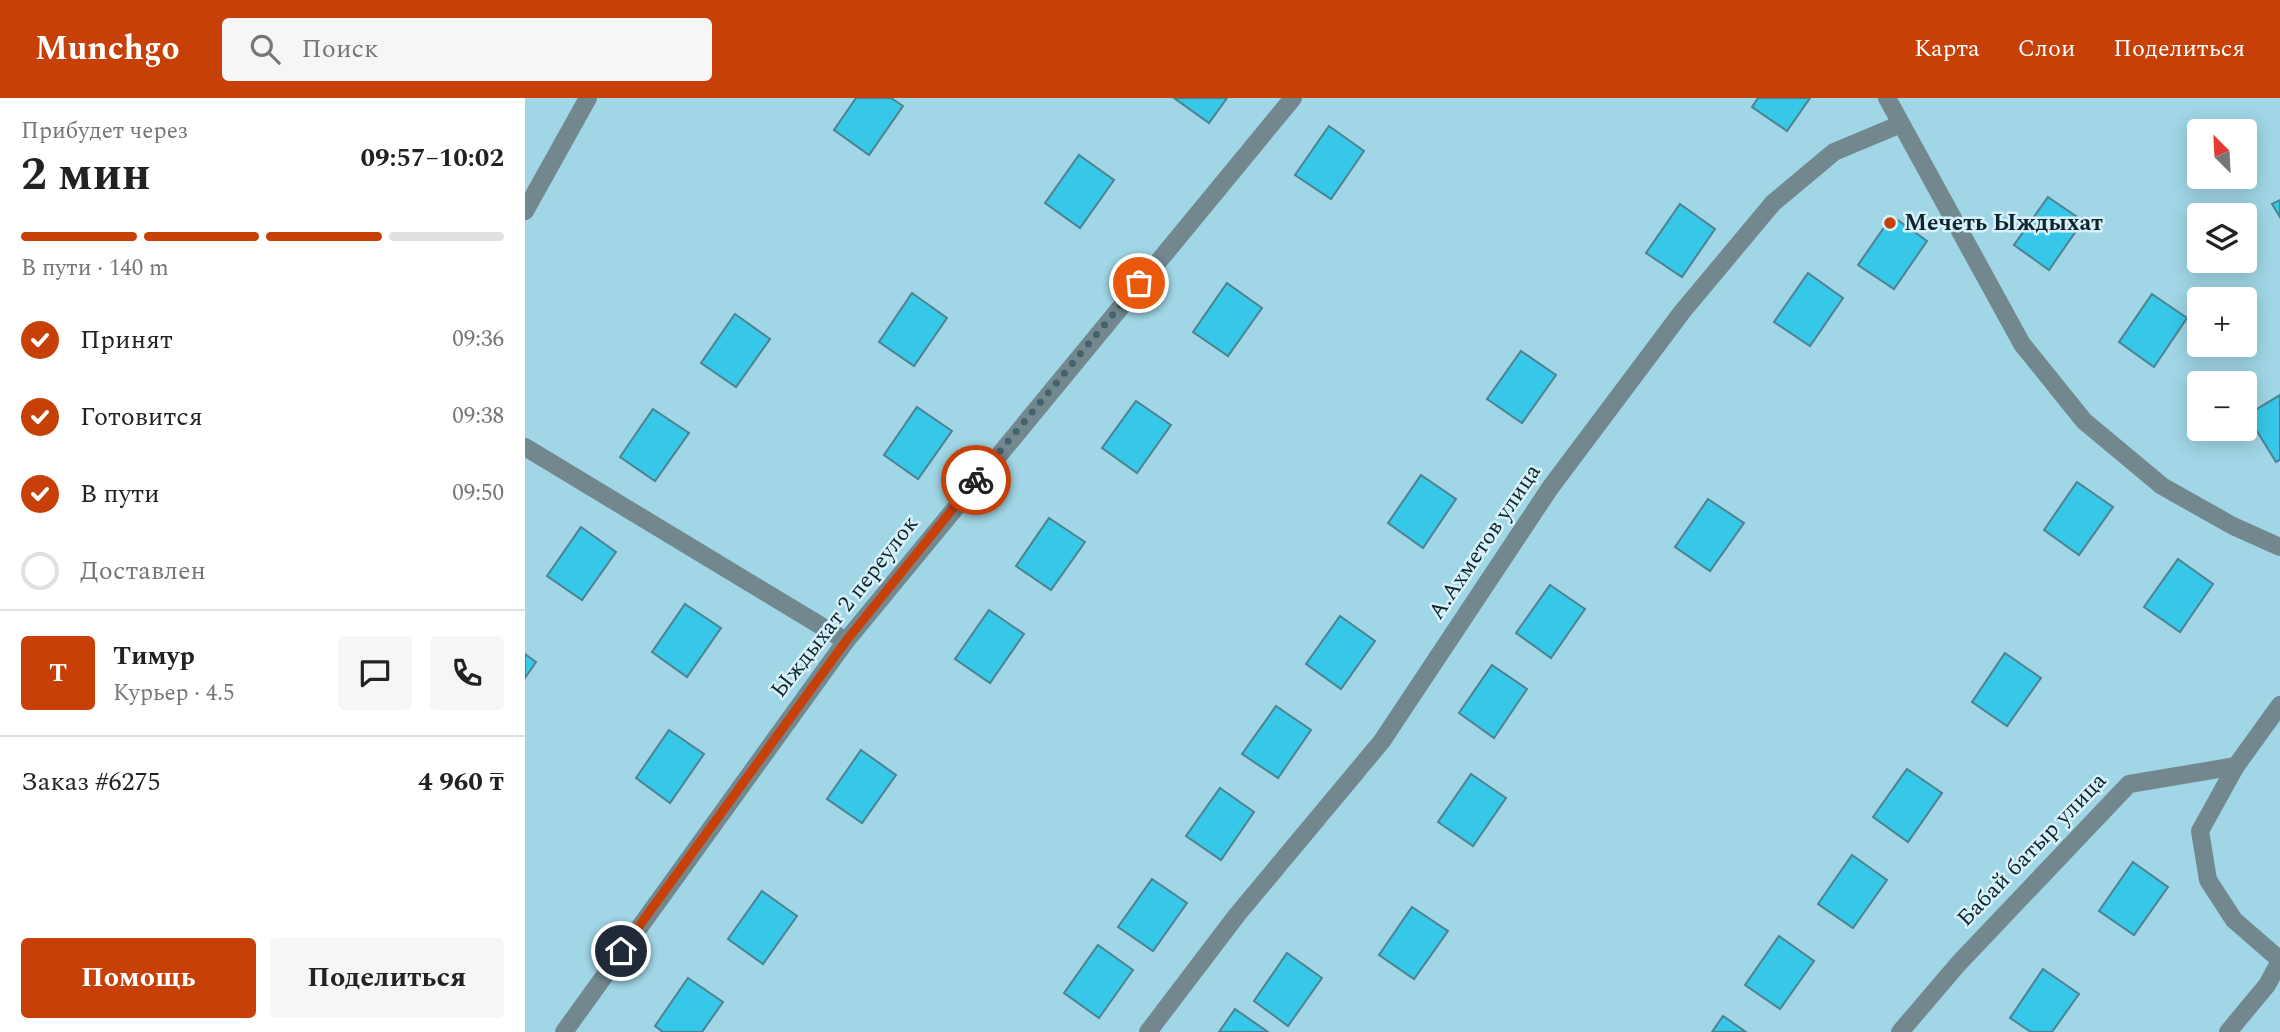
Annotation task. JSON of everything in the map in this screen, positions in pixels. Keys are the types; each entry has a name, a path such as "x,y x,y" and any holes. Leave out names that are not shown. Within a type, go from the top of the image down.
{"street":[{"path":"525,211 588,98"},
{"name":"Ыждыхат 2 переулок","path":"564,1032 846,641 1293,98"},
{"path":"1887,98 2022,344 2084,421 2162,486 2233,526 2280,547"},
{"name":"А.Ахметов улица","path":"1148,1032 1237,915 1382,741 1550,488 1707,283 1773,203 1834,152 1901,124"},
{"path":"525,447 846,641"},
{"path":"2228,1032 2267,985 2280,961 2234,920 2208,880 2200,831 2236,766 2280,705"},
{"name":"Бабай батыр улица","path":"1900,1032 1959,963 2129,784 2236,766"}],"building":[{"path":"856,98 891,98 903,106 869,155 834,130"},
{"path":"1174,98 1227,98 1209,123"},
{"path":"1758,98 1810,98 1787,131 1752,107"},
{"path":"1329,126 1364,151 1331,199 1295,175"},
{"path":"1079,155 1114,180 1080,228 1045,203"},
{"path":"2048,197 2083,221 2049,270 2014,245"},
{"path":"2280,200 2280,217 2272,204"},
{"path":"1680,204 1715,229 1682,277 1646,253"},
{"path":"1892,216 1927,241 1894,289 1858,265"},
{"path":"1808,273 1843,298 1810,346 1774,322"},
{"path":"1227,283 1262,308 1228,356 1193,332"},
{"path":"912,293 947,318 914,366 879,342"},
{"path":"2152,294 2187,318 2154,367 2119,342"},
{"path":"735,314 770,339 736,387 701,363"},
{"path":"1521,351 1556,375 1522,423 1487,399"},
{"path":"2280,395 2280,460 2276,462 2257,431 2257,409"},
{"path":"1136,401 1171,425 1137,473 1102,448"},
{"path":"917,407 952,431 918,479 884,455"},
{"path":"653,409 689,433 655,481 620,457"},
{"path":"1421,475 1456,499 1423,548 1388,523"},
{"path":"2077,482 2113,507 2079,555 2044,530"},
{"path":"1708,499 1744,523 1710,571 1675,547"},
{"path":"1049,518 1085,542 1051,590 1016,566"},
{"path":"581,527 616,552 582,600 547,576"},
{"path":"2178,559 2213,584 2180,632 2144,607"},
{"path":"1550,585 1585,609 1551,658 1516,633"},
{"path":"685,604 721,628 687,677 652,652"},
{"path":"989,610 1024,634 990,683 955,659"},
{"path":"1340,616 1375,641 1341,689 1306,664"},
{"path":"2005,653 2041,678 2007,726 1972,702"},
{"path":"525,654 536,662 525,678"},
{"path":"1492,665 1527,689 1494,738 1459,713"},
{"path":"1276,706 1311,730 1278,778 1242,754"},
{"path":"669,730 704,754 670,803 636,778"},
{"path":"861,750 896,775 862,823 827,799"},
{"path":"1907,769 1942,793 1908,842 1873,817"},
{"path":"1471,774 1506,798 1473,846 1438,822"},
{"path":"1220,788 1254,812 1221,860 1186,836"},
{"path":"1852,855 1887,880 1853,928 1818,904"},
{"path":"2133,862 2168,887 2134,935 2099,911"},
{"path":"1152,879 1187,903 1153,951 1118,927"},
{"path":"762,891 797,916 763,964 728,939"},
{"path":"1412,907 1448,931 1414,979 1379,955"},
{"path":"1779,936 1814,961 1780,1009 1745,985"},
{"path":"1098,945 1133,970 1099,1018 1064,993"},
{"path":"1287,953 1322,978 1288,1026 1254,1001"},
{"path":"2043,969 2079,994 2052,1032 2031,1032 2010,1018"},
{"path":"688,978 723,1002 702,1032 663,1032 655,1026"},
{"path":"1235,1009 1268,1032 1219,1032"},
{"path":"1723,1016 1746,1032 1712,1032"}],"way so far":[{"path":"976,480 1139,283"}],"place":[{"name":"Мечеть Ыждыхат","path":"1890,223"}],"route":[{"path":"621,951 846,641 976,480"}]}
